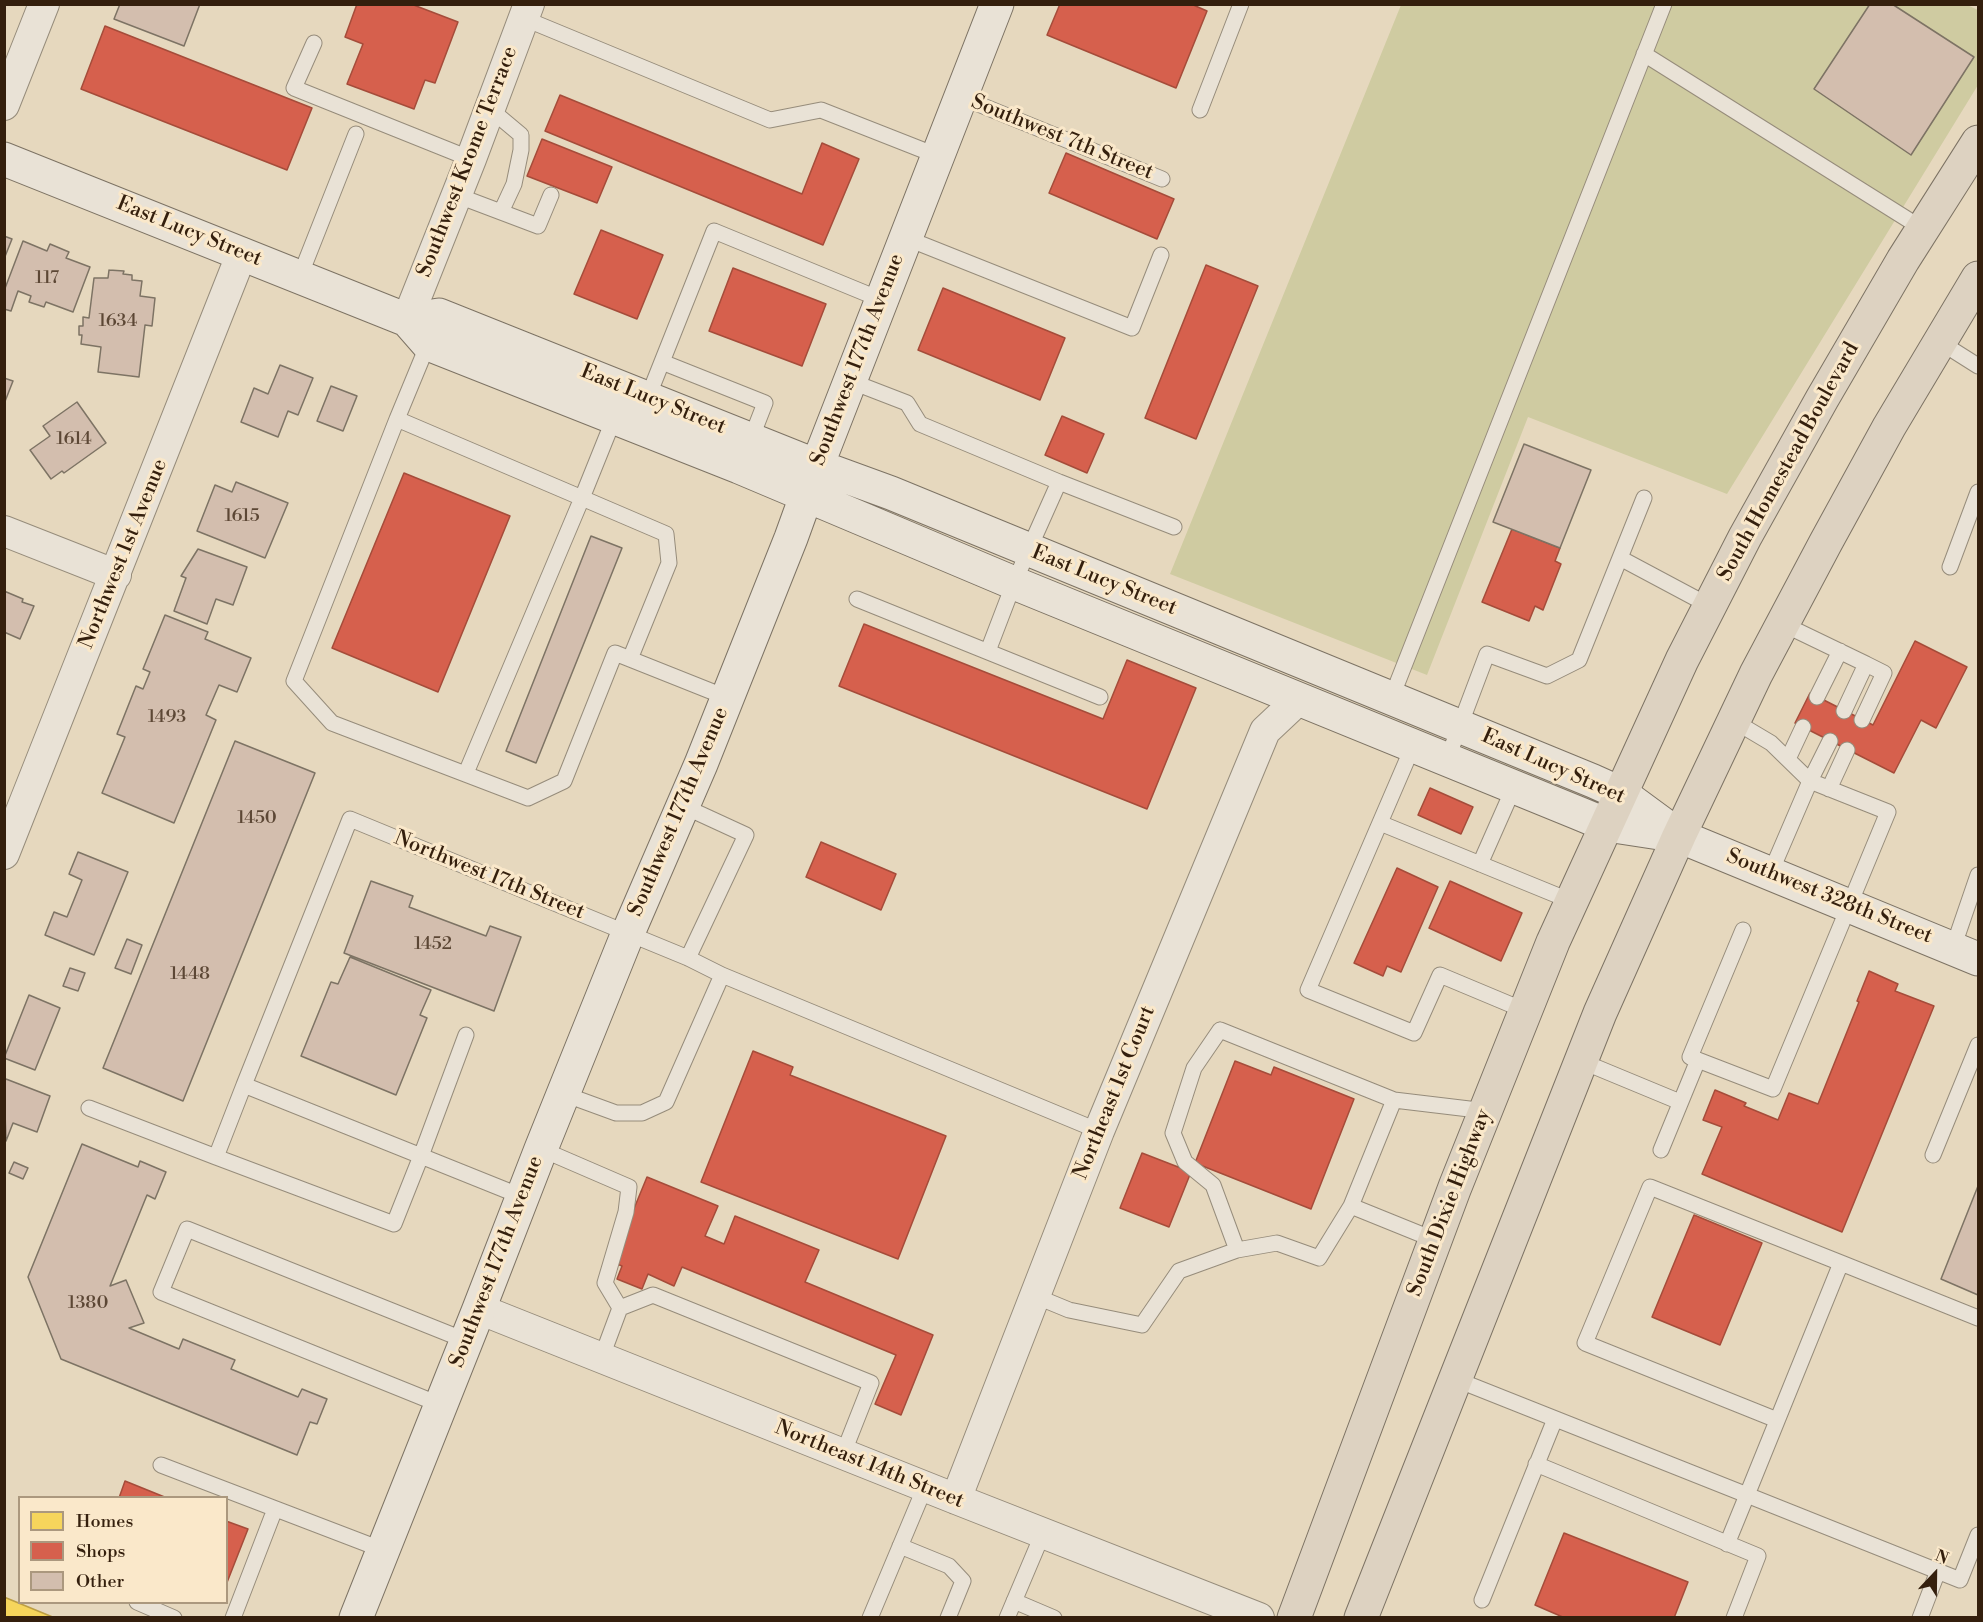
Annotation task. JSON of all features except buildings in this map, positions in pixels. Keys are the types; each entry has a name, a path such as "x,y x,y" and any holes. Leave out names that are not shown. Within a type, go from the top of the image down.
{"highway":[{"name":"South Homestead Boulevard","path":"1622,794 1682,660 1745,537 1822,399 1923,229 1978,142"},
{"path":"1361,1617 1604,1002 1679,836 1783,624 1888,428 1978,278"},
{"name":"South Dixie Highway","path":"1294,1617 1435,1240 1486,1111 1571,902 1622,794"}],"street":[{"path":"4,105 44,4"},
{"name":"Southwest 177th Avenue","path":"357,1617 628,933 728,698 997,4"},
{"name":"Southwest Krome Terrace","path":"407,320 471,159 526,11"},
{"name":"East Lucy Street","path":"4,159 407,320 428,344 615,416 812,481 891,493 1622,794 1679,836"},
{"name":"Northwest 1st Avenue","path":"4,855 242,253"},
{"name":"East Lucy Street","path":"407,320 439,315 648,397 751,439 812,481 1014,583 1607,825 1679,836"},
{"path":"4,531 116,575"},
{"path":"1163,643 1175,610"},
{"path":"1266,685 1278,652"},
{"name":"Northeast 1st Court","path":"956,1499 1099,1131 1265,730 1298,700"},
{"name":"Southwest 328th Street","path":"1679,836 1966,953"},
{"name":"Northeast 14th Street","path":"479,1309 1259,1617"}],"lane":[{"path":"1200,110 1241,4"},
{"path":"1391,699 1664,4"},
{"path":"526,11 770,120 821,110 938,156"},
{"path":"314,43 294,88 471,159"},
{"path":"1644,54 1923,229"},
{"name":"Southwest 7th Street","path":"961,97 1162,179"},
{"path":"490,109 521,135 521,150 514,184 501,212"},
{"path":"300,276 356,134"},
{"path":"456,195 538,226 551,195"},
{"path":"648,397 714,231 882,300"},
{"path":"906,238 1132,328 1161,255"},
{"path":"1940,342 1978,366"},
{"path":"428,344 294,681 332,723 528,798 564,781 615,653 728,698"},
{"path":"662,362 765,403 751,439"},
{"path":"850,381 907,403 920,424 1174,527"},
{"path":"466,774 615,416"},
{"path":"397,419 666,534 669,564 630,659"},
{"path":"988,651 1028,549 1059,482"},
{"path":"1950,567 1978,492"},
{"path":"1447,760 1487,654 1547,676 1580,660 1644,498"},
{"path":"1620,558 1710,606"},
{"path":"857,599 1100,697"},
{"path":"1783,624 1884,673 1862,720"},
{"path":"1817,697 1840,651"},
{"path":"1844,711 1866,664"},
{"path":"1734,721 1771,743 1810,781 1888,813 1773,1089 1690,1057 1743,930"},
{"path":"1788,759 1803,727"},
{"path":"1770,874 1830,741"},
{"path":"1413,746 1308,990 1414,1033 1440,975 1526,1011"},
{"path":"1829,789 1847,750"},
{"path":"1480,864 1514,787"},
{"path":"682,806 746,835 688,958"},
{"name":"Northwest 17th Street","path":"244,1085 350,819 1099,1131"},
{"path":"1380,823 1571,902"},
{"path":"1966,953 1978,874"},
{"path":"564,1094 616,1113 642,1113 666,1102 722,975"},
{"path":"1237,1250 1213,1185 1185,1162 1173,1133 1194,1068 1220,1029 1394,1100 1486,1111"},
{"path":"89,1108 394,1224 466,1035"},
{"path":"1933,1155 1978,1045"},
{"path":"1581,1060 1680,1102"},
{"path":"1661,1150 1698,1060"},
{"path":"216,1157 244,1085 523,1197"},
{"path":"1035,1296 1068,1310 1142,1325 1179,1271 1237,1250 1277,1243 1319,1258 1351,1206 1394,1100"},
{"path":"541,1149 629,1187 626,1212 605,1283 620,1308"},
{"path":"1777,1420 1585,1343 1650,1187 1978,1318"},
{"path":"1351,1206 1435,1240"},
{"path":"441,1405 161,1292 178,1250 187,1229 467,1341"},
{"path":"1727,1544 1841,1263"},
{"path":"601,1359 620,1308 653,1295 871,1383 843,1454"},
{"path":"1455,1379 1960,1580 1978,1535"},
{"path":"1482,1600 1555,1419"},
{"path":"1536,1464 1758,1556 1734,1617"},
{"path":"161,1465 383,1550"},
{"path":"870,1617 925,1487"},
{"path":"233,1617 275,1509"},
{"path":"1007,1617 1043,1533"},
{"path":"900,1546 949,1566 963,1581 948,1617"},
{"path":"1920,1617 1938,1571"},
{"path":"1014,1601 1054,1617"},
{"path":"142,1604 174,1617"}],"shaded area":[{"path":"1965,4 1978,10 1978,85 1727,494 1528,417 1427,675 1170,574 1401,5"}]}
